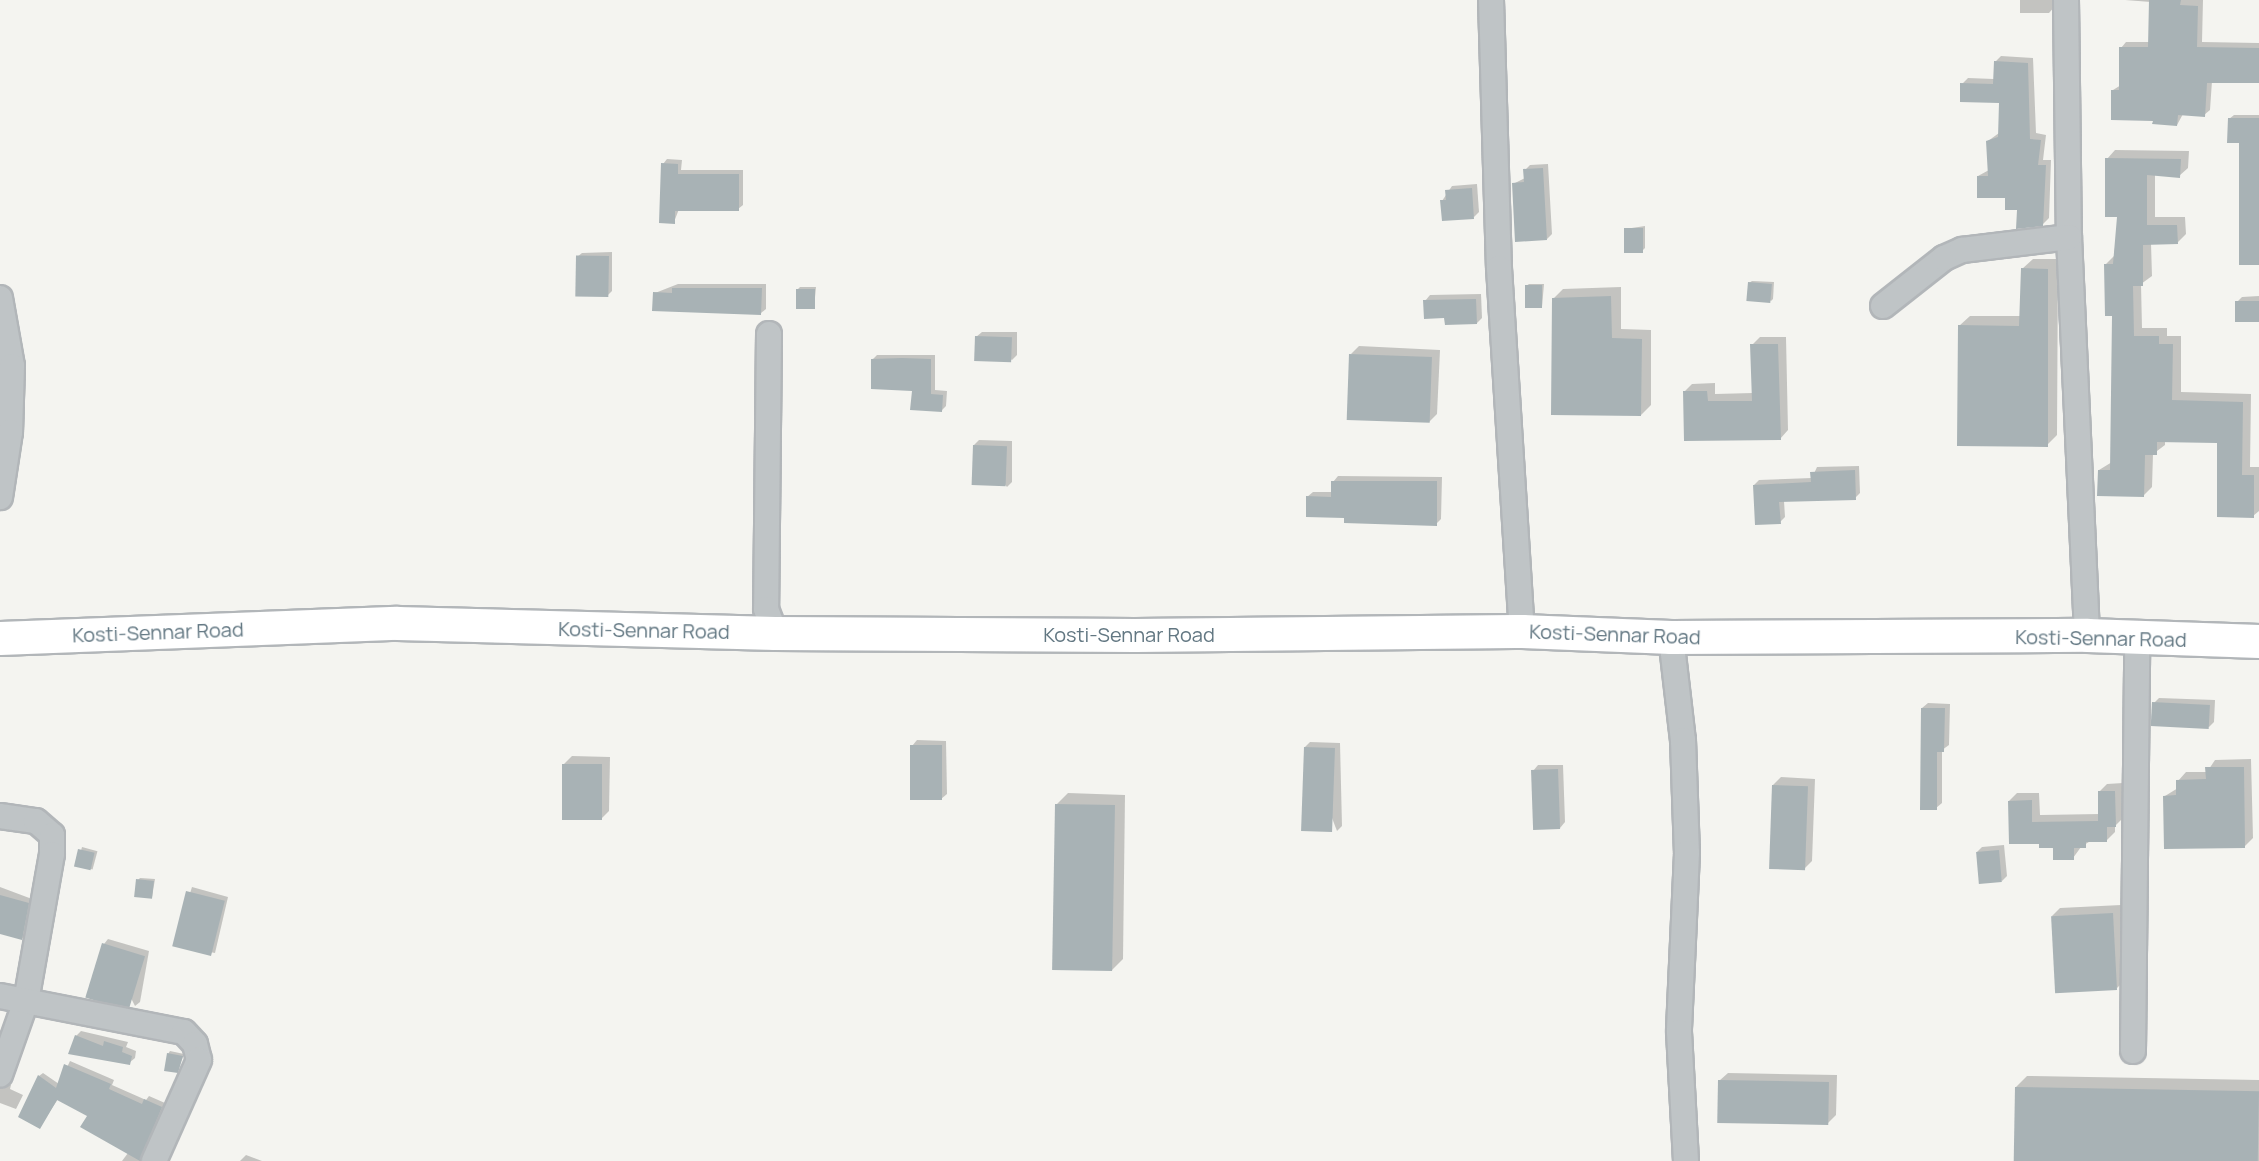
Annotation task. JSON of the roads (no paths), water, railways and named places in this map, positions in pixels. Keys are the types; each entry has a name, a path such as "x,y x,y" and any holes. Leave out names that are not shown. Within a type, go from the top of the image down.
{"highway":[{"name":"Kosti-Sennar Road","path":"0,638 397,623 775,633 1522,631 1671,637 2087,635 2137,639 2259,641"}],"street":[{"path":"1491,0 1499,268 1522,631"},
{"path":"2067,0 2069,237 2087,635"},
{"path":"1883,306 1944,258 1962,250 2069,237"},
{"path":"0,298 12,366 10,432 0,497"},
{"path":"769,333 766,609 775,633"},
{"path":"1671,637 1683,740 1687,853 1679,1032 1686,1161"},
{"path":"2133,1051 2137,639"},
{"path":"0,816 36,821 52,835 52,854 26,1001 0,1075"},
{"path":"0,996 184,1032 195,1044 199,1060 154,1161"}]}
